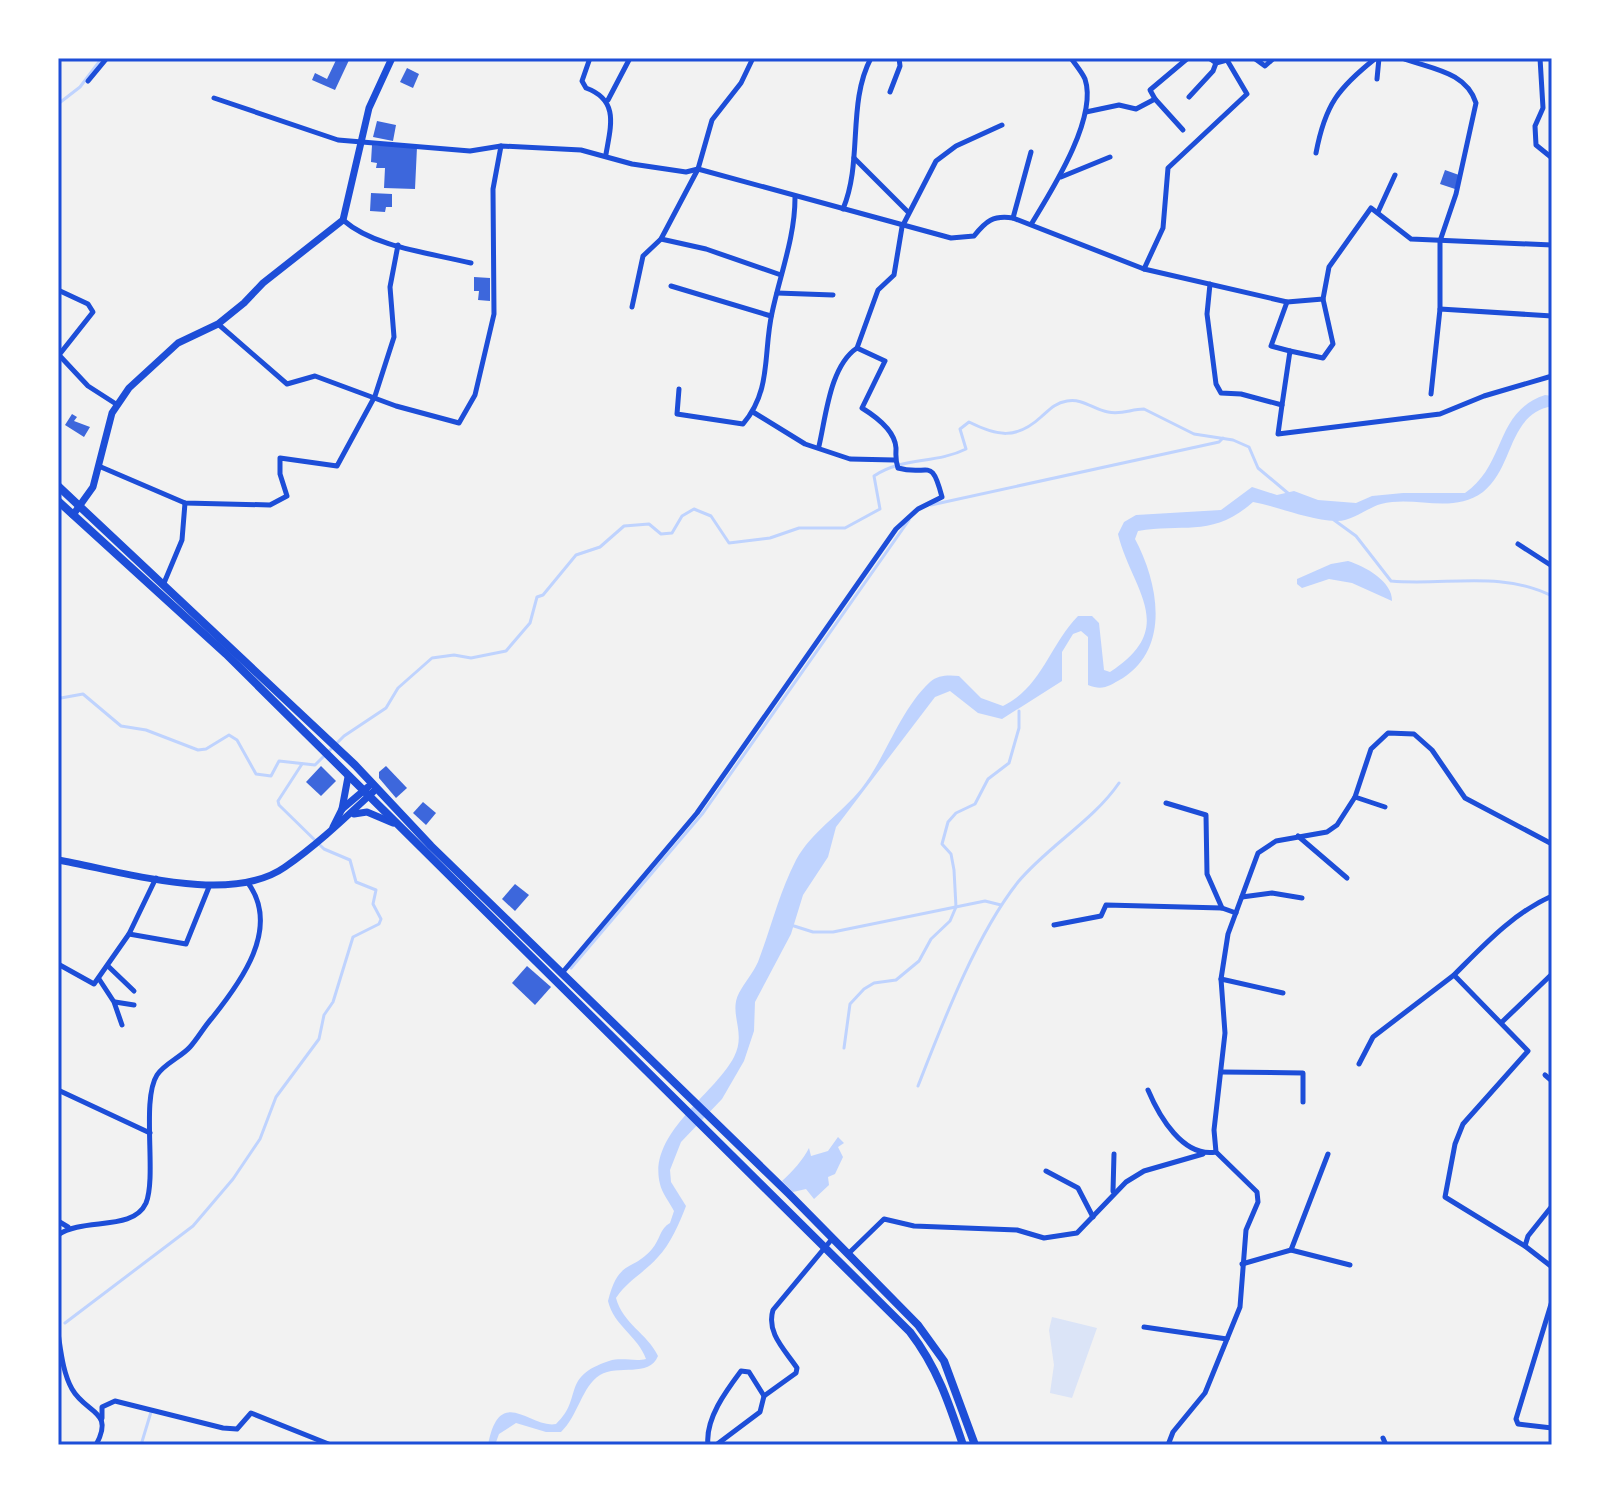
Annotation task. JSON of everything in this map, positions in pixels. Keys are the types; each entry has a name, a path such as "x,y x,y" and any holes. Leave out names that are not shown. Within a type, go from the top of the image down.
{"highway":[{"path":"58,486 312,723 562,973 701,1127 830,1242 849,1253 918,1325 944,1361 975,1445"},
{"path":"58,501 226,654 393,823 709,1118 830,1242 930,1358 963,1445"}],"main road":[{"path":"73,515 101,467 116,404 178,343 218,324 343,220 369,108 392,58"},
{"path":"333,827 342,809 348,777"},
{"path":"352,815 374,786"},
{"path":"342,809 366,794"},
{"path":"58,860 209,887 248,883 284,869 324,833 352,815 367,812 393,823"}],"street":[{"path":"88,81 107,58"},
{"path":"590,58 582,81 586,88 603,94 607,101 611,122 606,154"},
{"path":"607,101 630,58"},
{"path":"632,307 643,256 661,239 698,169 712,120 741,83 753,58"},
{"path":"843,209 854,157 863,73 871,58"},
{"path":"890,92 900,66 899,58"},
{"path":"1032,223 1060,178 1085,112 1085,79 1071,58"},
{"path":"1183,130 1150,90 1188,58"},
{"path":"1209,58 1216,63"},
{"path":"1254,58 1265,66 1274,58"},
{"path":"1377,79 1378,58"},
{"path":"1316,153 1322,120 1334,96 1378,58"},
{"path":"1402,58 1457,77 1471,89 1476,103 1442,241 1440,309 1431,394"},
{"path":"1540,58 1543,108 1535,126 1536,145 1552,158"},
{"path":"1144,269 1163,228 1168,168 1247,94 1227,60 1216,63"},
{"path":"1189,97 1213,71 1216,63"},
{"path":"214,98 338,140 470,151 501,146 606,154 632,164 686,172 698,169 795,198 951,238 974,236 987,221 999,216 1013,218 1144,269 1287,302 1323,299"},
{"path":"1085,112 1119,105 1136,109 1155,99"},
{"path":"819,446 835,381 849,353 857,348 878,290 894,275 902,227 936,161 956,146 1002,125"},
{"path":"218,324 287,384 315,376 454,424 467,415 475,395 494,314 493,189 501,146"},
{"path":"1013,218 1031,152"},
{"path":"854,157 908,212"},
{"path":"1060,178 1110,157"},
{"path":"1378,212 1395,175"},
{"path":"679,389 677,414 743,424 753,412 766,378 771,316 795,218 795,198"},
{"path":"1287,302 1271,346 1323,358 1333,344 1323,299 1329,267 1371,208 1411,239 1552,245"},
{"path":"343,220 353,229 398,245 471,263"},
{"path":"661,239 706,249 781,275"},
{"path":"101,467 185,503 270,505 287,496 280,474 280,458 337,466 375,396 394,337 390,287 398,245"},
{"path":"1210,284 1207,314 1216,384 1221,393 1241,394 1282,405"},
{"path":"671,286 771,316"},
{"path":"58,290 88,304 93,312 59,354 88,386 116,404"},
{"path":"777,293 833,295"},
{"path":"1440,309 1552,316"},
{"path":"562,973 697,813 896,529 918,509 942,497 935,472 930,468 898,468 896,445 890,434 875,416 862,408 885,361 857,348"},
{"path":"1290,351 1278,434 1440,414 1484,396 1552,376"},
{"path":"753,412 805,444 819,446 850,459 875,461 892,458 895,461"},
{"path":"164,583 182,540 185,503"},
{"path":"1518,544 1552,566"},
{"path":"1168,1445 1173,1432 1205,1393 1240,1307 1246,1230 1258,1202 1257,1192 1216,1152 1214,1130 1225,1033 1221,979 1228,934 1258,853 1276,841 1327,832 1337,825 1355,797 1371,749 1388,733 1414,734 1432,750 1465,798 1552,844"},
{"path":"1355,797 1385,807"},
{"path":"1166,803 1206,815 1207,874 1222,908"},
{"path":"1297,836 1347,878"},
{"path":"58,964 94,984 109,967 129,934 157,877"},
{"path":"58,1235 68,1227 117,1223 133,1217 146,1203 157,1075 191,1046 239,986 263,918 260,899 248,883"},
{"path":"129,934 186,944 209,887"},
{"path":"1242,897 1272,893 1302,898"},
{"path":"1359,1064 1373,1037 1454,975 1498,932 1537,903 1552,896"},
{"path":"1054,925 1101,916 1106,905 1222,908 1236,913"},
{"path":"109,967 134,991"},
{"path":"1502,1022 1552,974"},
{"path":"1454,975 1528,1051 1463,1124 1455,1144 1445,1197 1525,1246 1552,1267"},
{"path":"99,979 114,1002 122,1025"},
{"path":"1221,979 1283,993"},
{"path":"114,1002 134,1005"},
{"path":"1221,1072 1303,1073 1303,1102"},
{"path":"1545,1075 1552,1081"},
{"path":"58,1090 150,1133"},
{"path":"1148,1090 1159,1116 1192,1149 1203,1154"},
{"path":"849,1253 884,1219 914,1226 1017,1230 1044,1238 1077,1233 1113,1192 1144,1171 1216,1152"},
{"path":"1113,1192 1114,1154"},
{"path":"1291,1250 1328,1154"},
{"path":"1046,1171 1078,1188 1093,1217"},
{"path":"1525,1246 1528,1236 1552,1206"},
{"path":"58,1221 68,1227"},
{"path":"716,1445 760,1412 764,1396 797,1368 774,1334 770,1322 773,1310 830,1242"},
{"path":"1242,1264 1291,1250 1350,1265"},
{"path":"1552,1301 1516,1419 1518,1424 1552,1428"},
{"path":"1144,1327 1227,1339"},
{"path":"58,1333 66,1376 73,1392 102,1418"},
{"path":"708,1445 709,1428 717,1410 741,1371 749,1372 764,1396"},
{"path":"96,1445 104,1430 102,1407 115,1401 223,1428 237,1429 251,1413 331,1445"}],"shaded area":[{"path":"1052,1317 1097,1328 1072,1398 1050,1393 1054,1365 1049,1330"}],"water":[{"path":"1545,395 1552,396 1552,406 1537,411 1527,420 1493,481 1471,499 1446,504 1381,504 1336,521 1253,502 1225,521 1211,525 1138,531 1135,539 1150,574 1154,594 1154,632 1138,665 1110,685 1098,688 1088,685 1088,637 1081,631 1073,634 1062,652 1062,681 1002,719 978,713 950,691 935,697 836,827 828,857 803,895 791,934 755,1002 754,1031 744,1061 722,1099 681,1142 670,1170 671,1182 686,1206 681,1219 671,1240 653,1263 616,1298 629,1322 658,1356 654,1363 640,1369 615,1370 600,1375 589,1386 561,1432 546,1432 516,1423 499,1434 495,1445 488,1445 500,1416 508,1412 517,1413 546,1424 556,1424 584,1374 609,1361 646,1359 638,1344 615,1317 608,1301 621,1272 652,1249 670,1223 674,1211 660,1184 659,1166 663,1148 734,1057 739,1039 736,1001 758,962 796,860 810,840 861,789 910,706 930,682 943,676 959,676 981,698 1003,706 1027,688 1078,616 1092,616 1099,623 1104,670 1110,672 1131,655 1143,639 1147,623 1140,590 1118,534 1124,522 1136,515 1221,510 1252,487 1277,495 1294,491 1318,500 1356,503 1372,496 1403,493 1465,493 1488,468 1517,413"},
{"path":"1348,561 1383,581 1392,601 1352,583 1329,579 1302,588 1297,584 1297,579 1331,564"},
{"path":"838,1137 844,1143 838,1147 843,1157 835,1174 828,1177 829,1185 814,1199 806,1189 793,1192 782,1181 809,1148 811,1156 828,1151"}],"building":[{"path":"337,58 350,58 335,90 312,80 315,73 327,79"},
{"path":"407,68 419,74 413,88 400,82"},
{"path":"377,121 396,125 393,141 373,137"},
{"path":"372,145 417,147 415,189 384,188 385,168 376,168 377,163 371,162"},
{"path":"1445,170 1459,175 1455,189 1440,184"},
{"path":"371,193 392,194 392,207 386,207 385,212 370,211"},
{"path":"474,277 490,278 490,301 478,300 479,291 474,291"},
{"path":"72,414 77,417 74,421 90,427 84,437 65,425"},
{"path":"321,766 336,781 321,796 306,782"},
{"path":"386,766 407,788 396,798 379,778 379,772"},
{"path":"423,802 436,813 426,825 413,813"},
{"path":"515,884 529,895 515,911 502,899"},
{"path":"527,966 551,987 535,1005 512,983"}],"waterway":[{"path":"58,104 80,87 102,58"},
{"path":"58,695 61,698 83,694 121,726 146,730 198,750 206,749 229,735 237,740 256,774 271,776 279,761 315,765 344,736 386,708 398,688 432,658 454,655 471,658 506,651 530,623 537,597 543,595 576,555 600,547 624,526 649,524 661,534 672,533 682,516 694,509 711,516 729,543 770,538 799,528 845,528 880,509 874,476 896,466 966,449 960,429 969,422 997,433 1015,432 1067,401 1078,401 1113,413 1144,409 1194,434 1233,440 1249,447 1258,468 1289,494"},
{"path":"931,505 1219,442 1223,438"},
{"path":"571,968 703,813 909,520"},
{"path":"1334,520 1356,536 1391,581 1493,581 1533,588 1552,596"},
{"path":"1552,691 1552,697"},
{"path":"844,1048 850,1004 864,989 874,983 896,980 919,961 931,939 950,921 956,907 954,870 951,854 942,844 948,822 956,813 975,804 988,779 1009,763 1019,728 1019,711"},
{"path":"65,1323 193,1226 233,1179 260,1139 276,1097 319,1039 324,1015 333,1002 353,937 379,924 381,919 373,904 376,890 356,882 350,860 324,849 279,805 278,801 302,764"},
{"path":"918,1086 974,953 1003,903 1030,869 1096,809 1119,783"},
{"path":"794,926 813,932 833,932 985,901 1001,905"},
{"path":"141,1445 151,1412"}]}
